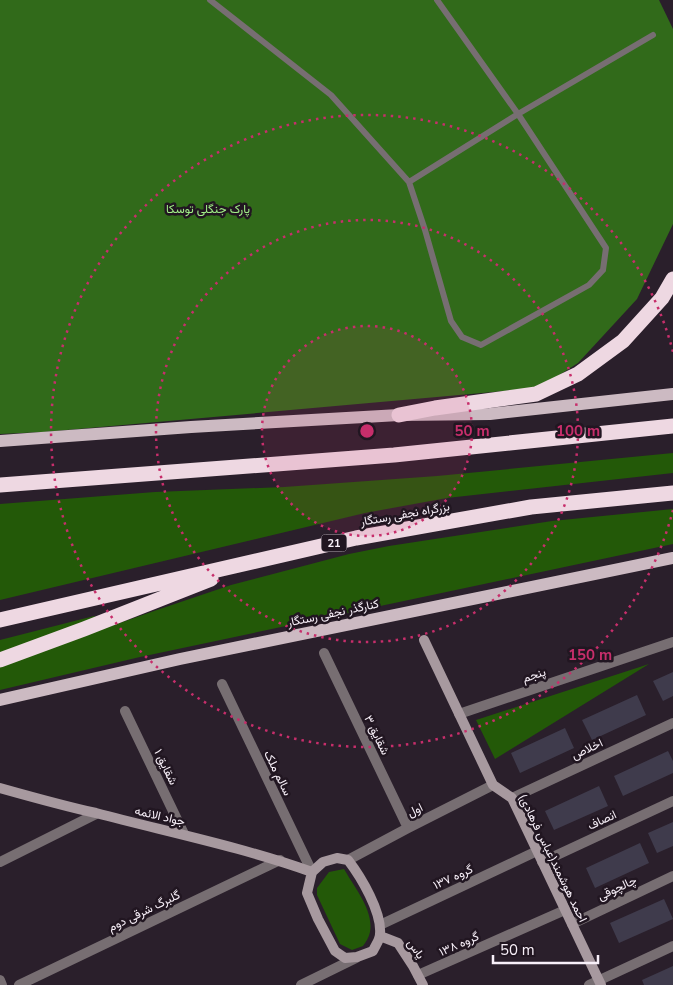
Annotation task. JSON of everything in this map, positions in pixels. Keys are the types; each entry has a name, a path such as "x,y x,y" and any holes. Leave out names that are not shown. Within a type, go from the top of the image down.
{"highway":[{"path":"399,415 536,394 578,374 622,341 662,298 673,279"},
{"path":"0,485 394,455 673,426"},
{"name":"بزرگراه نجفی رستگار","path":"0,620 356,538 531,507 673,493"},
{"path":"0,660 258,560"}],"main road":[{"path":"0,441 190,427 399,415 490,414 673,394"},
{"name":"کنارگذر نجفی رستگار","path":"0,700 180,659 673,558"}],"street":[{"path":"424,640 493,785"},
{"name":"پنجم","path":"459,714 673,642"},
{"name":"شقایق ۳","path":"324,653 408,828"},
{"name":"سالم ملک","path":"222,684 312,872"},
{"name":"شقایق ۱","path":"125,711 184,834"},
{"name":"اخلاص","path":"512,798 673,723"},
{"name":"اول","path":"348,860 493,785"},
{"name":"احمد هوشمند(عباس فرهادی)","path":"493,785 512,798 572,924 596,984"},
{"name":"جواد الائمه","path":"0,788 96,814 184,834 280,860 312,872"},
{"name":"انصاف","path":"542,862 673,801"},
{"path":"0,862 96,814"},
{"name":"گروه ۱۳۷","path":"380,930 537,851"},
{"path":"301,985 373,951 380,930 369,892 348,860 337,858 323,862 312,872 307,893 335,951 345,958 357,957"},
{"name":"گلبرگ شرقی دوم","path":"19,985 280,860"},
{"name":"چالچوقی","path":"572,924 673,876"},
{"name":"گروه ۱۳۸","path":"420,980 565,910"},
{"name":"یاس","path":"380,930 398,943 420,980"},
{"path":"596,984 673,946"},
{"path":"0,980 2,985"}],"lane":[{"path":"210,0 331,95 409,182 451,321 462,337 481,346 590,285 603,270 606,248 518,114 437,0"},
{"path":"409,182 518,114 653,35"}],"green space":[{"name":"پارک جنگلی توسکا","path":"0,0 659,0 673,29 673,224 637,299 578,363 539,388 44,432 0,434"},
{"path":"673,453 673,473 447,498 365,513 0,600 0,504 155,492 284,487 437,476"},
{"path":"673,509 673,544 140,657 0,690 0,665 231,585 349,554 389,546 552,521"},
{"path":"96,617 0,655 0,640"},
{"path":"649,664 495,759 476,720"},
{"path":"344,869 366,907 370,924 370,934 363,946 352,950 340,944 317,895 317,888 329,872"}],"building":[{"path":"673,672 673,696 663,701 653,681"},
{"path":"637,695 646,715 592,740 582,720"},
{"path":"565,728 574,748 520,773 511,753"},
{"path":"668,751 673,761 673,773 623,796 614,776"},
{"path":"599,786 608,806 554,830 545,811"},
{"path":"673,822 673,846 657,853 648,833"},
{"path":"640,843 649,863 595,888 586,868"},
{"path":"664,899 673,919 619,943 610,923"},
{"path":"673,966 673,985 644,985 642,980"}]}
